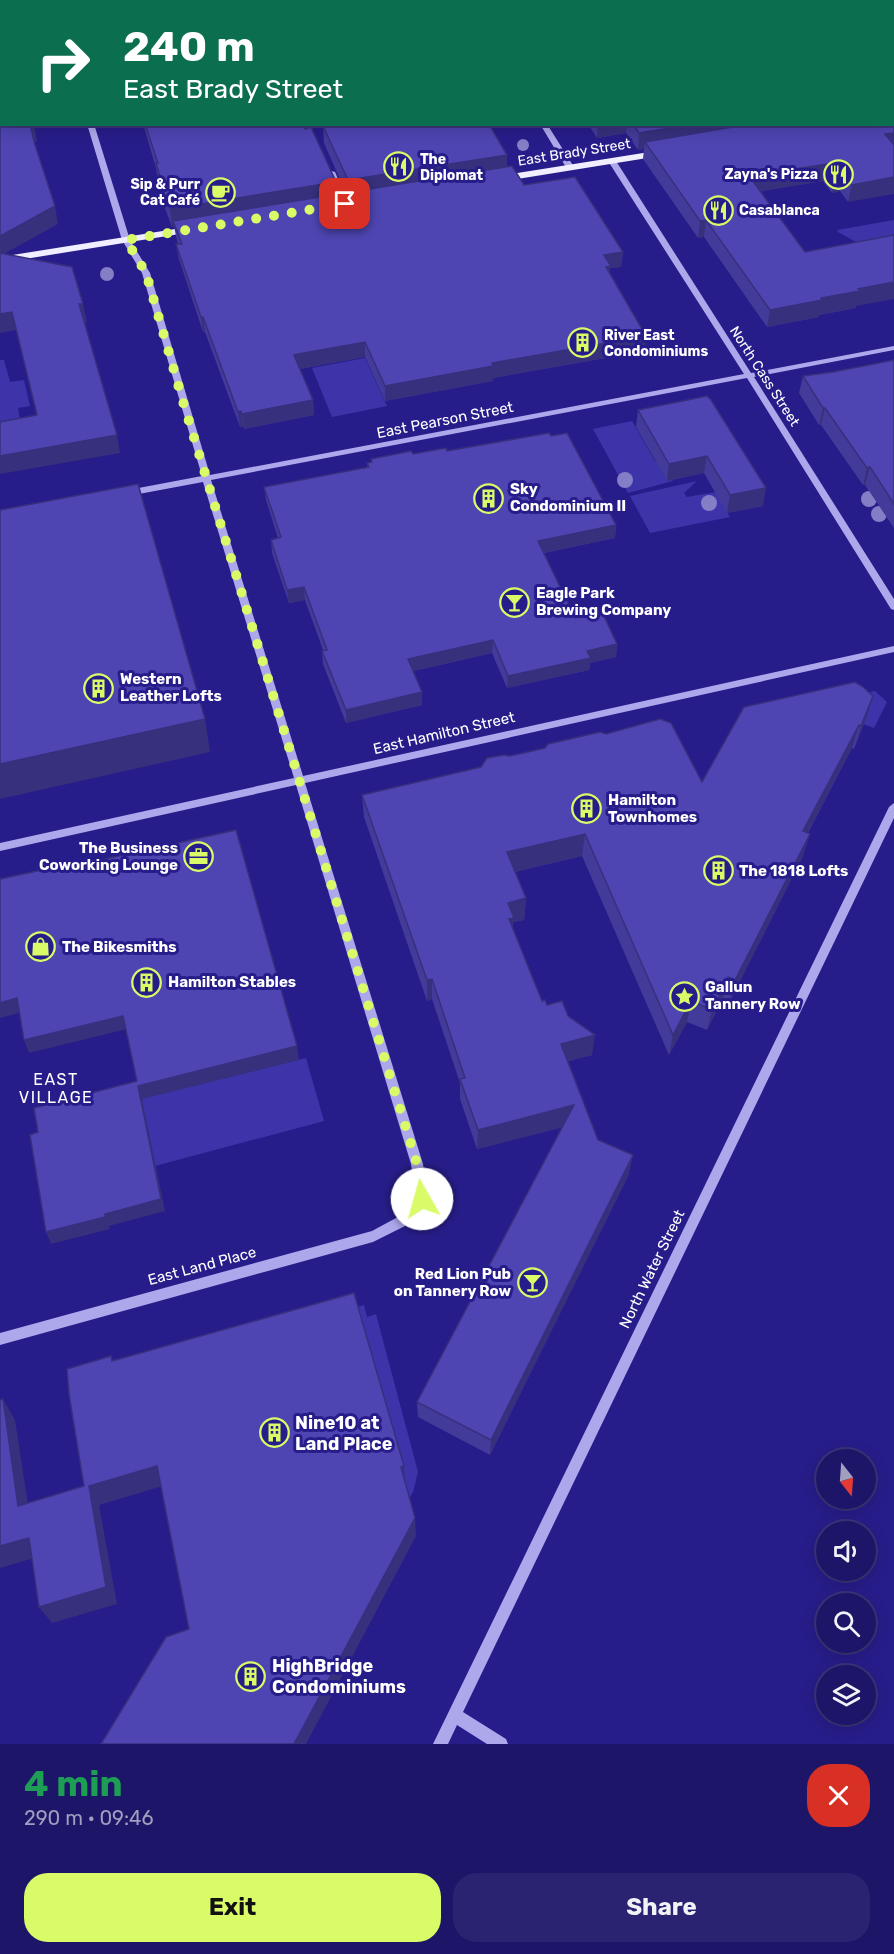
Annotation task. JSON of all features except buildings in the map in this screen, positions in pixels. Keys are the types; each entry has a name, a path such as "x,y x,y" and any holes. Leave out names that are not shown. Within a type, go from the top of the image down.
{"main road":[{"name":"East Brady Street","path":"487,181 677,150"},
{"path":"340,205 357,202"},
{"path":"0,260 209,226"}],"street":[{"path":"91,126 126,240 146,273 299,781"},
{"path":"544,126 570,167"},
{"name":"North Cass Street","path":"612,161 894,607"},
{"path":"329,168 340,205"},
{"name":"East Pearson Street","path":"117,495 894,348"},
{"name":"East Hamilton Street","path":"0,847 894,649"},
{"name":"East Land Place","path":"0,1339 373,1236 410,1216 422,1199 422,1186 417,1164 299,781"},
{"name":"North Water Street","path":"440,1744 894,807"},
{"path":"454,1715 501,1744"}],"shaded area":[{"path":"894,220 894,244 867,248 837,230"},
{"path":"365,358 387,406 332,417 312,368"},
{"path":"0,360 4,360 10,382 24,380 30,406 18,408 20,421 0,437"},
{"path":"632,421 655,461 673,481 628,493 593,429"},
{"path":"697,481 684,493 687,497 716,492 730,517 650,533 630,496"},
{"path":"875,691 887,702 874,728 863,724 827,702"},
{"path":"306,1058 324,1121 155,1166 140,1099"},
{"path":"364,1305 367,1317 376,1314 418,1472 413,1492 407,1502 352,1309"}],"place":[{"name":"The Diplomat","path":"399,167"},
{"name":"Zayna's Pizza","path":"839,174"},
{"name":"Sip & Purr Cat Café","path":"221,192"},
{"name":"Casablanca","path":"718,210"},
{"name":"River East Condominiums","path":"583,343"},
{"name":"Sky Condominium II","path":"489,498"},
{"name":"Eagle Park Brewing Company","path":"515,602"},
{"name":"Western Leather Lofts","path":"99,688"},
{"name":"Hamilton Townhomes","path":"587,809"},
{"name":"The Business Coworking Lounge","path":"199,857"},
{"name":"The 1818 Lofts","path":"718,871"},
{"name":"The Bikesmiths","path":"41,947"},
{"name":"Hamilton Stables","path":"147,982"},
{"name":"Gallun Tannery Row","path":"684,996"},
{"name":"Red Lion Pub on Tannery Row","path":"532,1283"},
{"name":"Nine10 at Land Place","path":"274,1433"},
{"name":"HighBridge Condominiums","path":"251,1676"}],"district":[{"name":"EAST VILLAGE","path":"56,1088"}],"route":[{"path":"345,204 126,240 146,273 184,405 417,1164 422,1186 422,1199"}]}
